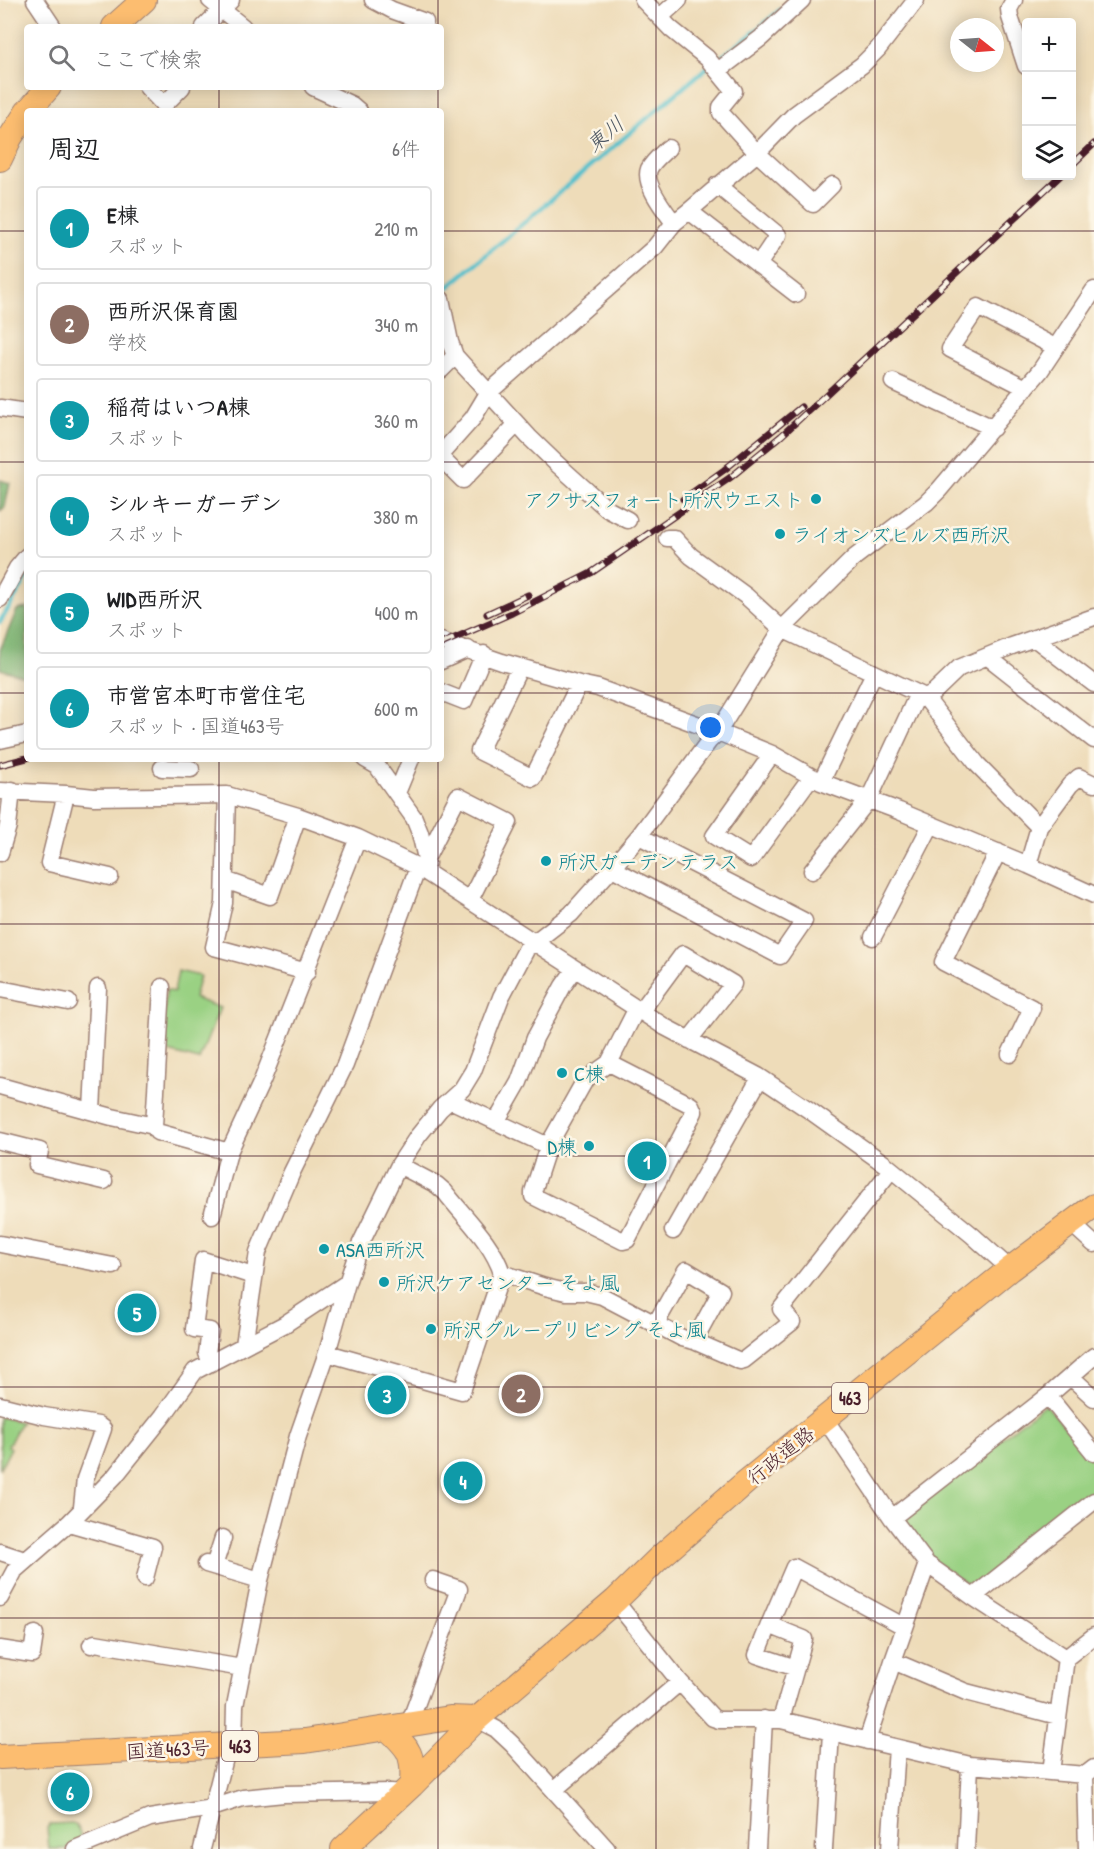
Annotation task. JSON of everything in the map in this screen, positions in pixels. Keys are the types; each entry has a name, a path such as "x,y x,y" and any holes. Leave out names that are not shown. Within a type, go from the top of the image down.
{"highway":[{"path":"117,24 144,0"},
{"path":"0,159 10,138 24,120"},
{"name":"行政道路","path":"615,1601 658,1559 746,1482 1010,1269 1094,1206"},
{"name":"463","path":"343,1849 477,1719 615,1601"},
{"name":"国道463号","path":"0,1757 306,1741 464,1717 477,1719"},
{"path":"399,1726 402,1742 413,1763 407,1789"}],"street":[{"path":"35,0 51,24"},
{"path":"373,0 392,10 425,22"},
{"path":"643,0 671,29 713,64 734,91 721,107 721,113 757,153 813,204 832,185"},
{"path":"660,17 679,0"},
{"path":"713,64 761,38 802,0"},
{"path":"444,452 473,418 488,393 655,247 674,223 757,153 794,115 862,65 878,49 916,0"},
{"path":"1014,0 1009,9 1010,17 1022,54"},
{"path":"206,24 220,3 240,24"},
{"path":"150,90 164,105 179,90"},
{"path":"320,90 356,108"},
{"path":"668,148 650,167 648,175 655,195 674,223"},
{"path":"717,185 778,235 779,237 758,265"},
{"path":"688,211 796,294"},
{"path":"202,1849 231,1746 235,1706 260,1580 298,1436 327,1353 360,1245 399,1165 417,1136 440,1109 462,1089 473,1071 501,997 527,948 571,914 639,836 690,765 718,732 782,629 855,557 939,490 1040,371 1094,290"},
{"path":"1026,388 950,349 978,307 1055,347"},
{"path":"444,314 455,356 536,444 602,505 628,520"},
{"path":"444,367 455,356"},
{"path":"893,382 993,428"},
{"path":"0,408 24,412"},
{"path":"444,459 463,480 517,424"},
{"path":"667,538 674,538 691,556 746,596 782,629 922,696 977,764 1039,827"},
{"path":"0,599 24,560"},
{"path":"812,872 869,800 922,696 959,669 1094,616"},
{"path":"1034,638 1094,684"},
{"path":"444,642 502,662 598,688 718,732 772,754 816,779 1092,890"},
{"path":"444,660 476,652"},
{"path":"444,693 464,701 476,652"},
{"path":"988,657 1094,740"},
{"path":"520,667 479,752 533,778 579,684"},
{"path":"772,754 714,836 751,859 816,779 874,673"},
{"path":"0,740 24,735"},
{"path":"370,762 377,766 414,818 420,833 424,867"},
{"path":"397,793 410,762"},
{"path":"162,768 190,769"},
{"path":"1028,865 1039,827 1070,785 1079,777 1094,784"},
{"path":"0,853 8,826 6,791 105,798 227,795 298,816 358,838 424,867 470,900 639,1010 760,1078 809,1110 891,1170 972,1235 1010,1269"},
{"path":"66,794 49,863 110,877"},
{"path":"227,795 224,903 214,947 306,972"},
{"path":"244,1345 258,1252 292,1172 345,1065 424,867 458,796 509,822 470,900"},
{"path":"225,880 270,896 298,816"},
{"path":"873,937 931,825"},
{"path":"612,868 780,956 804,921 639,836"},
{"path":"212,1216 229,1152 262,1081 358,838"},
{"path":"998,852 943,962 1032,1008 1010,1054"},
{"path":"609,1063 691,1105 694,1112 627,1240 623,1241 533,1196 533,1191 548,1146 585,1080 609,1063 639,1010 682,954 733,984 689,1040"},
{"path":"496,1122 519,1082 535,1038 563,986 575,969"},
{"path":"162,987 154,1126 157,1132 229,1152"},
{"path":"92,1111 98,988"},
{"path":"0,989 68,1002"},
{"path":"673,1231 760,1078"},
{"path":"0,1086 154,1126"},
{"path":"450,1100 548,1146"},
{"path":"0,1142 40,1151 37,1164 104,1181"},
{"path":"327,1353 462,1391 502,1273 488,1245 445,1192 437,1185 399,1165"},
{"path":"502,1273 566,1292 585,1292 602,1296 682,1338 744,1360 792,1322 781,1309 891,1170"},
{"path":"1072,1224 1094,1244"},
{"path":"0,1244 113,1266"},
{"path":"211,1363 207,1353 210,1331 194,1329 203,1260 253,1276"},
{"path":"655,1324 686,1270 721,1291 694,1341"},
{"path":"0,1598 15,1570 69,1522 115,1476 139,1448 195,1371 285,1324 347,1283"},
{"path":"892,1518 1048,1396 1094,1356"},
{"path":"1071,1377 1094,1398"},
{"path":"1048,1396 1094,1453"},
{"path":"0,1405 44,1416 98,1425 103,1429 85,1479 82,1507"},
{"path":"825,1419 892,1518 927,1564 1066,1658"},
{"path":"973,1597 1094,1501"},
{"path":"69,1522 153,1547 145,1578"},
{"path":"223,1538 210,1565 260,1580"},
{"path":"0,1552 25,1560"},
{"path":"867,1741 927,1564"},
{"path":"796,1668 757,1655 794,1567 905,1627"},
{"path":"399,1726 459,1589 434,1580"},
{"path":"615,1601 680,1682 713,1718 718,1720 781,1720 970,1765 1050,1772 1090,1772 1088,1849"},
{"path":"769,1625 804,1638 781,1720"},
{"path":"0,1649 32,1654 35,1634"},
{"path":"1050,1772 1066,1658 1094,1636"},
{"path":"91,1645 95,1643 242,1668"},
{"path":"893,1661 966,1692 1058,1716"},
{"path":"554,1790 680,1682"},
{"path":"477,1719 496,1729 607,1849"},
{"path":"757,1849 764,1719"},
{"path":"824,1849 831,1732"},
{"path":"890,1849 897,1748"},
{"path":"966,1849 970,1765"},
{"path":"75,1849 100,1844 150,1818 213,1808 243,1798 284,1794 390,1792 407,1789"}],"green space":[{"path":"0,480 10,483 5,507 0,511"},
{"path":"24,609 24,676 0,669 0,650 17,610"},
{"path":"178,971 200,976 194,998 220,1008 199,1060 161,1050 166,990 174,992"},
{"path":"1045,1404 1094,1459 1094,1492 978,1584 970,1586 933,1561 904,1521 906,1514"},
{"path":"0,1417 21,1422 8,1446 11,1448 0,1469"},
{"path":"73,1823 82,1837 80,1842 65,1849 49,1849 47,1828 51,1824"}],"waterway":[{"name":"東川","path":"444,290 704,70 780,10"},
{"name":"東川","path":"0,622 24,583"}],"railway":[{"path":"1076,161 1094,144"},
{"path":"444,643 512,613 591,573 731,477 781,436 1056,180"},
{"path":"683,499 724,470 801,407"},
{"path":"487,614 528,595"},
{"path":"0,765 24,759"}],"place":[{"name":"アクサスフォート所沢ウエスト","path":"816,499"},
{"name":"ライオンズヒルズ西所沢","path":"780,534"},
{"name":"所沢ガーデンテラス","path":"546,861"},
{"name":"C棟","path":"562,1073"},
{"name":"D棟","path":"589,1146"},
{"name":"E棟","path":"647,1161"},
{"name":"ASA西所沢","path":"324,1249"},
{"name":"所沢ケアセンター そよ風","path":"384,1282"},
{"name":"WID西所沢","path":"137,1313"},
{"name":"所沢グループリビング そよ風","path":"431,1329"},
{"name":"西所沢保育園","path":"521,1394"},
{"name":"稲荷はいつA棟","path":"387,1395"},
{"name":"シルキーガーデン","path":"463,1481"},
{"name":"市営宮本町市営住宅","path":"70,1792"}]}
